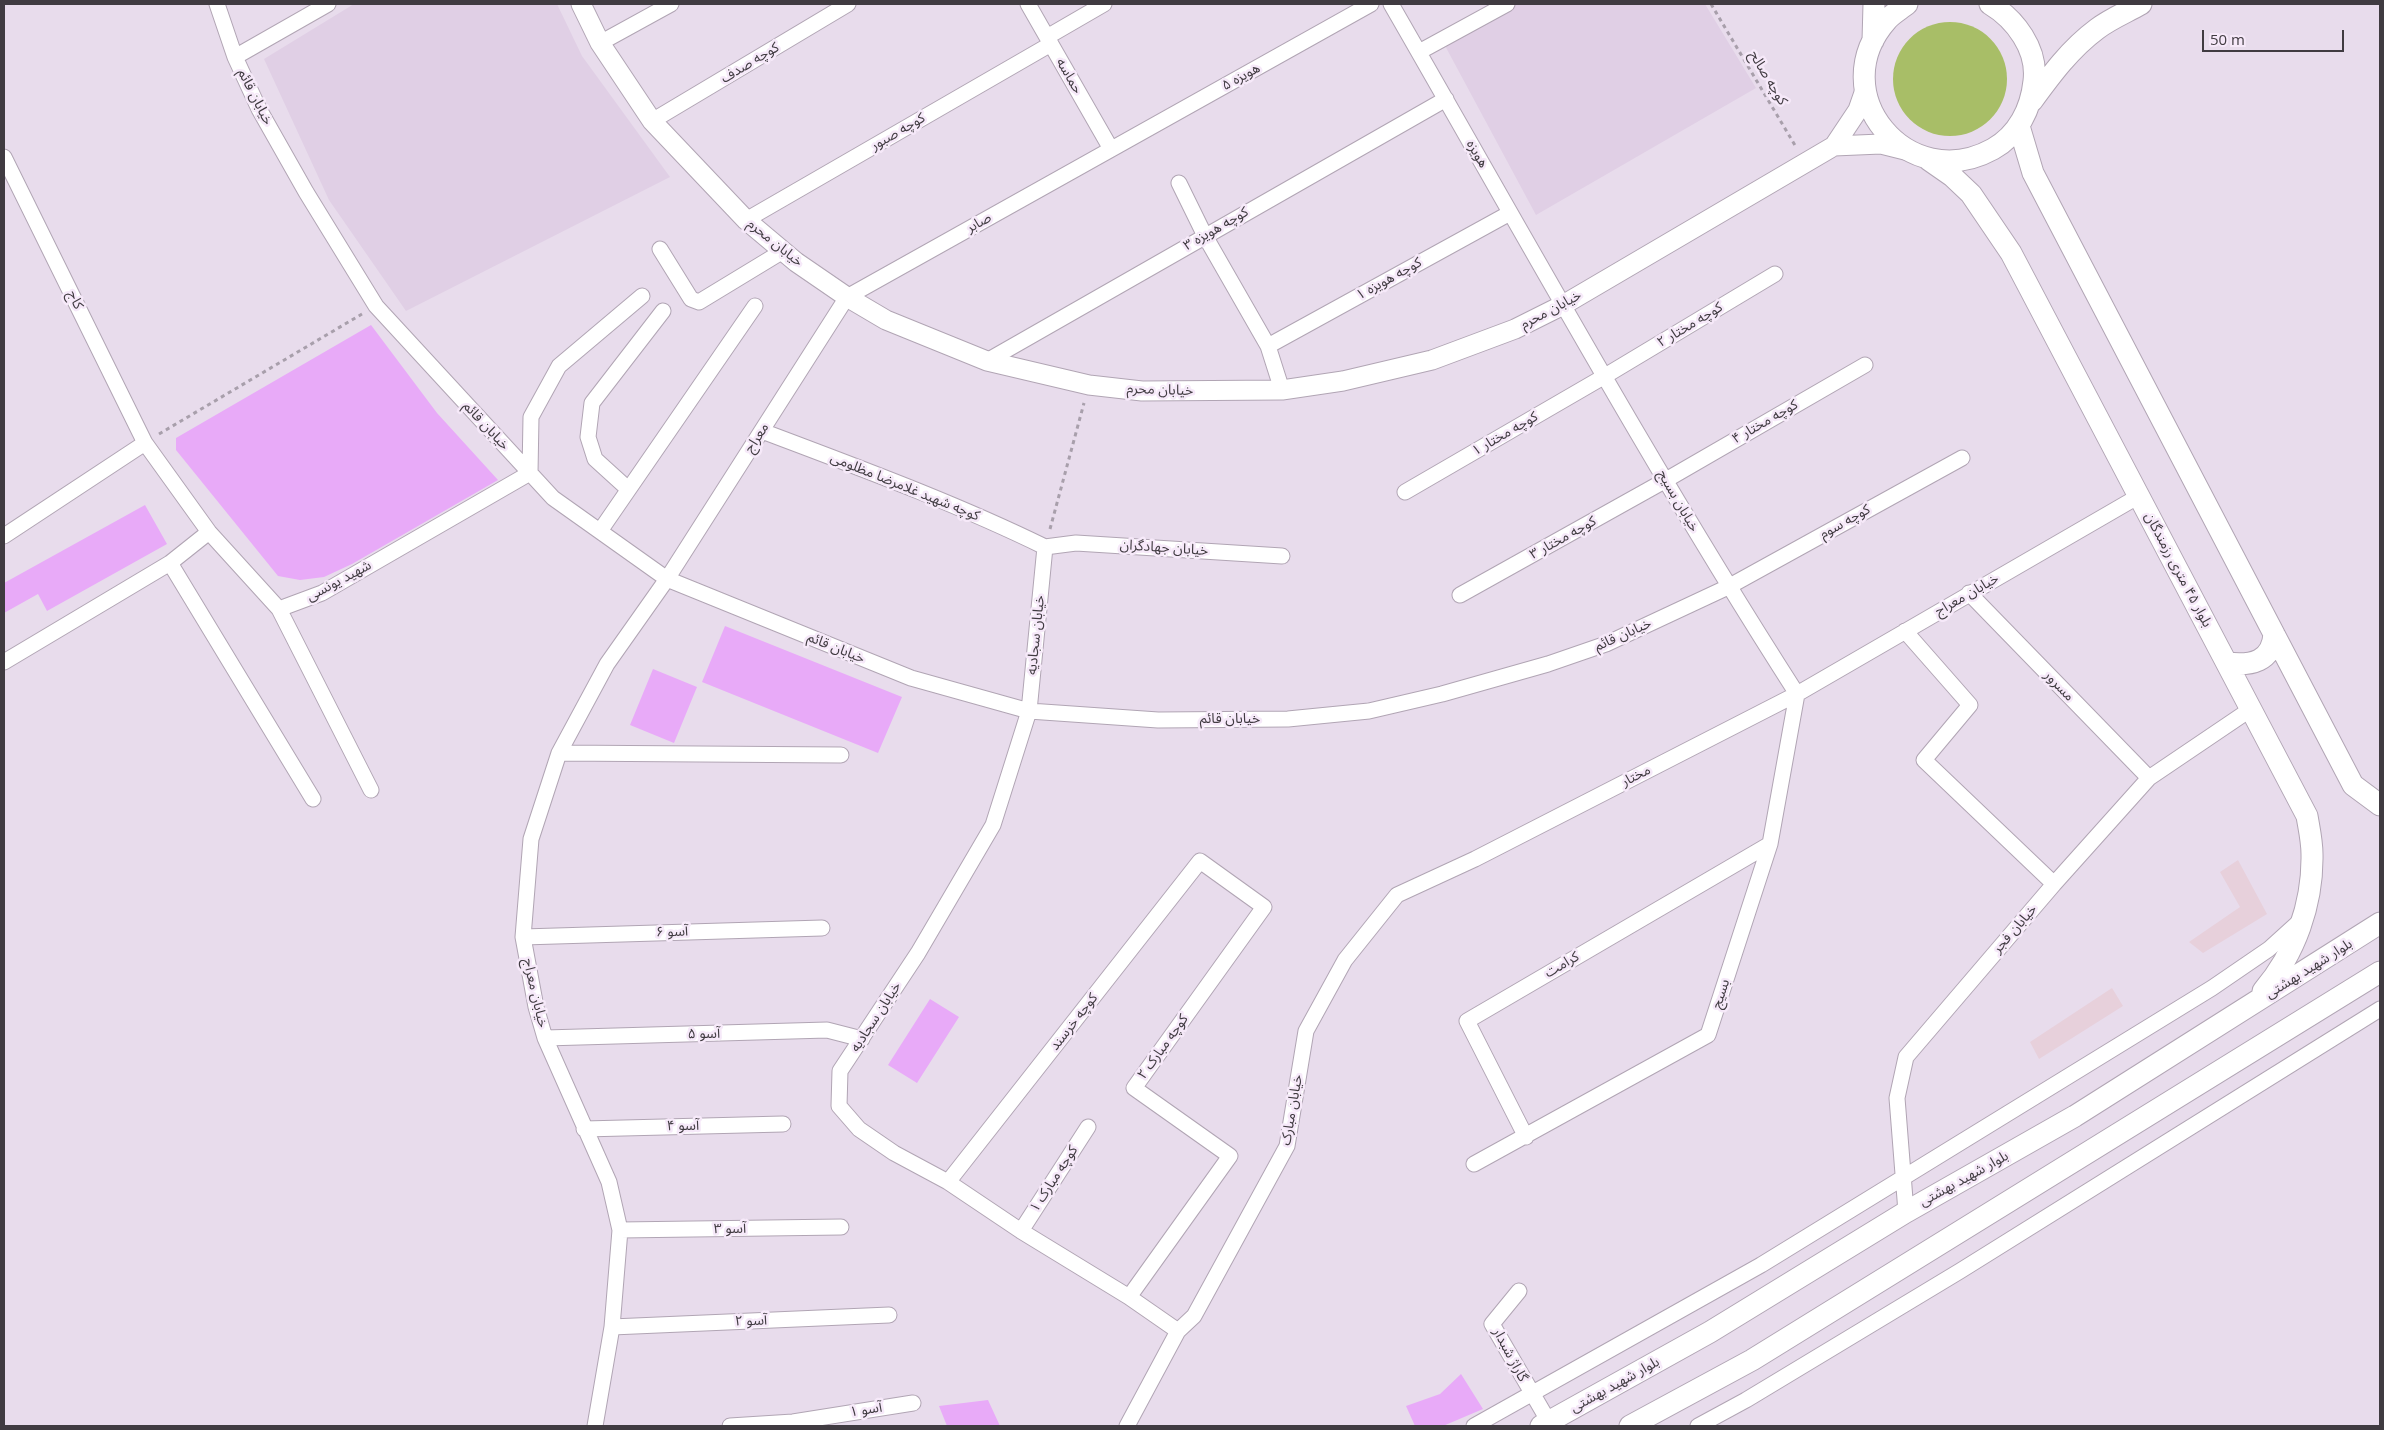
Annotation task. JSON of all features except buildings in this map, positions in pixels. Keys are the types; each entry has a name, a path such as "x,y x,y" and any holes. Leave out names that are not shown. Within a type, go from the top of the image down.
{"main road":[{"path":"1874,4 1872,41 1865,65 1865,90 1872,114 1886,134 1905,150 1928,160 1954,162 1979,157 2001,145 2019,126 2030,104 2061,61 2098,28 2141,4"},
{"path":"1872,41 1887,20 1907,4"},
{"path":"1990,4 2004,12 2020,31 2031,54 2034,79 2030,104"},
{"path":"2019,126 2033,173 2354,785 2380,805"},
{"name":"بلوار ۴۵ متری رزمندگان","path":"1928,160 1952,176 1971,194 2011,253 2307,816 2312,854 2307,902 2296,943 2275,977 2250,1006"},
{"path":"2227,663 2242,665 2264,659 2270,652 2274,634"},
{"name":"بلوار شهید بهشتی","path":"1545,1424 1710,1332 1906,1212 2075,1116 2380,923"},
{"path":"1630,1426 1784,1341 2380,972"}],"street":[{"name":"خیابان قائم","path":"217,4 235,58 260,109 306,192 376,306 552,498 667,579 911,678 1029,711 1168,720 1288,719 1369,711 1548,664 1606,644 1728,587"},
{"path":"235,58 328,4"},
{"name":"خیابان محرم","path":"581,4 600,43 652,121 746,220 783,251 847,297 886,320 987,361 1089,385 1142,391 1282,390 1343,381 1432,360 1515,329 1562,305 1834,146"},
{"path":"600,43 671,4"},
{"name":"کوچه صدف","path":"652,121 848,4"},
{"name":"حماسه","path":"1028,4 1111,149"},
{"name":"کوچه صبور","path":"746,220 1049,40 1104,4"},
{"name":"هویزه ۵","path":"1111,149 1371,4"},
{"name":"هویزه","path":"1391,4 1562,305"},
{"path":"1419,52 1507,4"},
{"path":"1834,146 1858,110 1865,90"},
{"name":"کوچه هویزه ۳","path":"987,361 1446,99"},
{"path":"1834,146 1881,144 1905,150"},
{"name":"صابر","path":"847,297 1111,149"},
{"name":"کاج","path":"4,157 145,443"},
{"path":"1179,183 1204,236 1268,346 1282,390"},
{"name":"کوچه هویزه ۱","path":"1268,346 1510,213"},
{"path":"660,249 691,299 699,302 783,251"},
{"name":"کوچه مختار ۲","path":"1605,376 1776,274"},
{"path":"530,473 530,417 559,366 642,296"},
{"name":"معراج","path":"667,579 847,297"},
{"name":"خیابان بسیج","path":"1562,305 1728,587 1797,694"},
{"path":"600,532 756,306"},
{"path":"628,489 595,459 588,437 592,403 663,311"},
{"name":"کوچه مختار ۴","path":"1666,480 1865,365"},
{"name":"کوچه مختار ۱","path":"1405,492 1605,376"},
{"name":"کوچه شهید غلامرضا مظلومی","path":"762,431 995,522 1045,547"},
{"path":"4,536 145,443 209,532 279,609 372,790"},
{"name":"کوچه سوم","path":"1728,587 1962,458"},
{"name":"شهید یونسی","path":"279,609 322,593 530,473"},
{"name":"کوچه مختار ۳","path":"1460,595 1666,480"},
{"name":"خیابان معراج","path":"1797,694 2139,496"},
{"path":"4,662 170,563 209,532"},
{"name":"خیابان جهادگران","path":"1045,547 1076,543 1282,556"},
{"name":"خیابان سجادیه","path":"1045,547 1029,711 993,825 960,884 840,1071 839,1106 859,1129 894,1153 948,1182 1021,1231 1129,1297 1178,1331"},
{"path":"170,563 313,799"},
{"name":"خیابان معراج","path":"595,1426 612,1327 620,1230 609,1182 545,1038 536,1007 522,937 531,839 559,753 607,664 667,579"},
{"name":"مسرور","path":"1969,593 2148,778"},
{"path":"1905,631 1970,705 1924,760 2054,884"},
{"name":"بسیج","path":"1474,1164 1708,1035 1770,844 1797,694"},
{"name":"مختار","path":"1475,859 1797,694"},
{"name":"خیابان فجر","path":"1906,1212 1897,1098 1906,1057 2054,884 2148,778 2251,709"},
{"path":"559,753 841,755"},
{"name":"کرامت","path":"1526,1137 1467,1022 1770,844"},
{"name":"خیابان مبارک","path":"1127,1426 1178,1331 1194,1316 1287,1146 1306,1031 1345,960 1397,895 1475,859"},
{"name":"کوچه خرسند","path":"948,1182 1200,861"},
{"name":"کوچه مبارک ۲","path":"1129,1297 1230,1156 1134,1088 1264,906 1200,861"},
{"path":"1474,1426 1761,1265 2212,988 2268,949 2302,920"},
{"name":"آسو ۶","path":"522,937 822,928"},
{"path":"1698,1426 1755,1395 1960,1271 2380,1009"},
{"name":"آسو ۵","path":"545,1038 827,1030 862,1038"},
{"name":"آسو ۴","path":"584,1129 783,1124"},
{"name":"کوچه مبارک ۱","path":"1021,1231 1088,1127"},
{"name":"آسو ۳","path":"620,1230 841,1227"},
{"name":"گاراژ شبدار","path":"1519,1291 1492,1324 1532,1395 1545,1424"},
{"name":"آسو ۲","path":"612,1327 889,1315"},
{"name":"آسو ۱","path":"730,1426 793,1422 912,1403"}],"path":[{"name":"کوچه صالح","path":"1711,4 1806,164"},
{"path":"145,443 376,306"},
{"path":"1045,547 1089,385"}],"shaded area":[{"path":"354,4 557,4 582,56 670,177 406,311 329,200 264,59"},
{"path":"1511,4 1705,4 1756,88 1536,215 1443,42"},
{"path":"2238,860 2267,914 2203,953 2189,942 2240,907 2220,872"},
{"path":"2112,988 2123,1006 2039,1059 2030,1042"}],"green space":[{"path":"1950,22 1972,26 1990,39 2003,57 2007,79 2003,101 1990,119 1972,132 1950,136 1928,132 1910,119 1897,101 1893,79 1897,57 1910,39 1928,26"}]}
